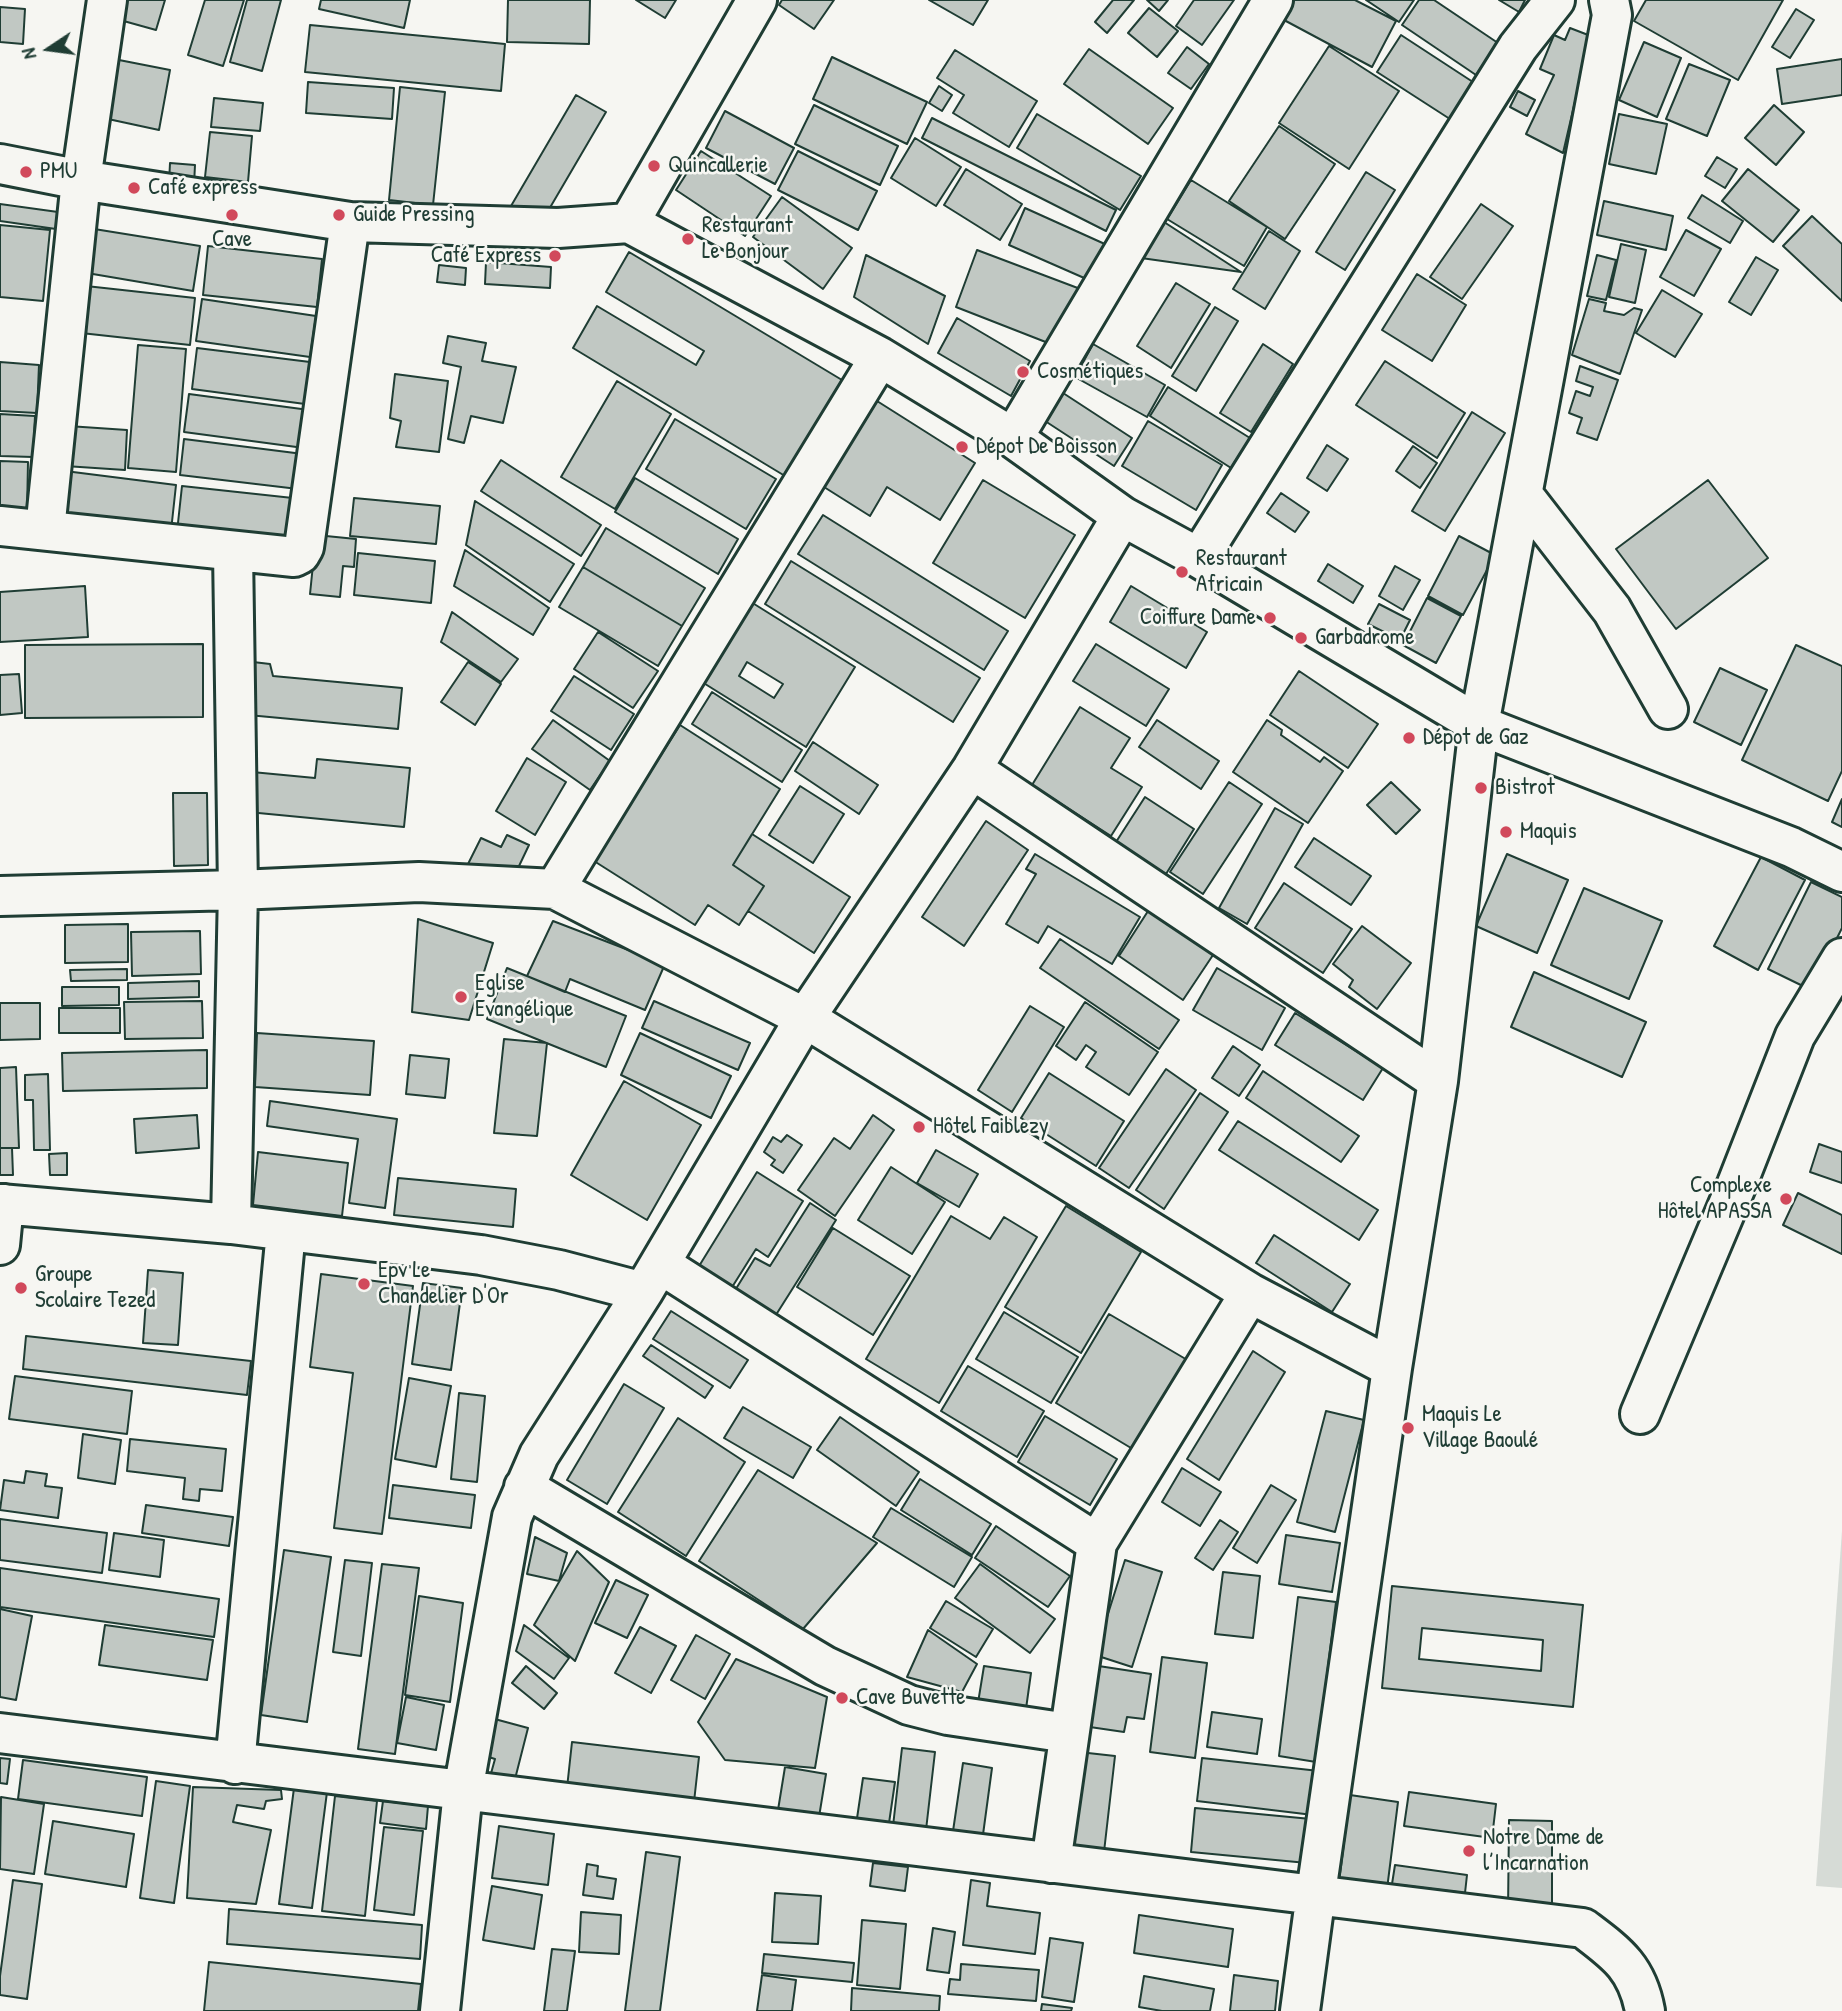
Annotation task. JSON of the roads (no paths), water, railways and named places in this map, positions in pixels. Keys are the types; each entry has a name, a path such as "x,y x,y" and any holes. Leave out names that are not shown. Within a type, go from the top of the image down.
{"street":[{"path":"45,530 81,180 107,0"},
{"path":"629,223 757,0"},
{"path":"1013,438 1273,0"},
{"path":"1199,558 1518,47 1555,0"},
{"path":"1300,2011 1392,1368 1438,1081 1479,725 1612,15 1609,0"},
{"path":"0,164 81,180 350,222 558,228 629,223 880,357 1013,438 1122,516 1199,558 1479,725 1791,847 1842,872"},
{"path":"0,526 294,557 300,554 304,547 350,222"},
{"path":"555,889 880,357"},
{"path":"1523,495 1612,610 1668,709"},
{"path":"440,2011 463,1791 512,1517 524,1487 539,1455 651,1278 805,1018 972,769 1122,516"},
{"path":"231,1224 238,890 233,551"},
{"path":"972,769 1438,1081"},
{"path":"0,896 418,882 555,889 805,1018 1250,1293 1392,1368"},
{"path":"1640,1414 1796,1036 1842,958"},
{"path":"0,1245 2,1204 231,1224 481,1255 559,1270 651,1278 1097,1543"},
{"path":"235,1764 286,1231"},
{"path":"1051,1863 1097,1543 1250,1293"},
{"path":"524,1487 825,1666 888,1696 909,1705 948,1714 1068,1733"},
{"path":"0,1733 1583,1928 1622,1958 1642,1995 1645,2011"}],"place":[{"name":"Quincallerie","path":"654,166"},
{"name":"PMU","path":"26,172"},
{"name":"Café express","path":"134,188"},
{"name":"Cave","path":"232,215"},
{"name":"Guide Pressing","path":"339,215"},
{"name":"Restaurant Le Bonjour","path":"688,239"},
{"name":"Café Express","path":"555,256"},
{"name":"Cosmétiques","path":"1023,372"},
{"name":"Dépot De Boisson","path":"962,447"},
{"name":"Restaurant Africain","path":"1182,572"},
{"name":"Coiffure Dame","path":"1270,618"},
{"name":"Garbadrome","path":"1301,638"},
{"name":"Dépot de Gaz","path":"1409,738"},
{"name":"Bistrot","path":"1481,788"},
{"name":"Maquis","path":"1506,832"},
{"name":"Eglise Evangélique","path":"461,997"},
{"name":"Hôtel Faiblezy","path":"919,1127"},
{"name":"Complexe Hôtel APASSA","path":"1786,1199"},
{"name":"Epv Le Chandelier D'Or","path":"364,1284"},
{"name":"Groupe Scolaire Tezed","path":"21,1288"},
{"name":"Maquis Le Village Baoulé","path":"1408,1428"},
{"name":"Cave Buvette","path":"842,1698"},
{"name":"Notre Dame de l’Incarnation","path":"1469,1851"}]}
